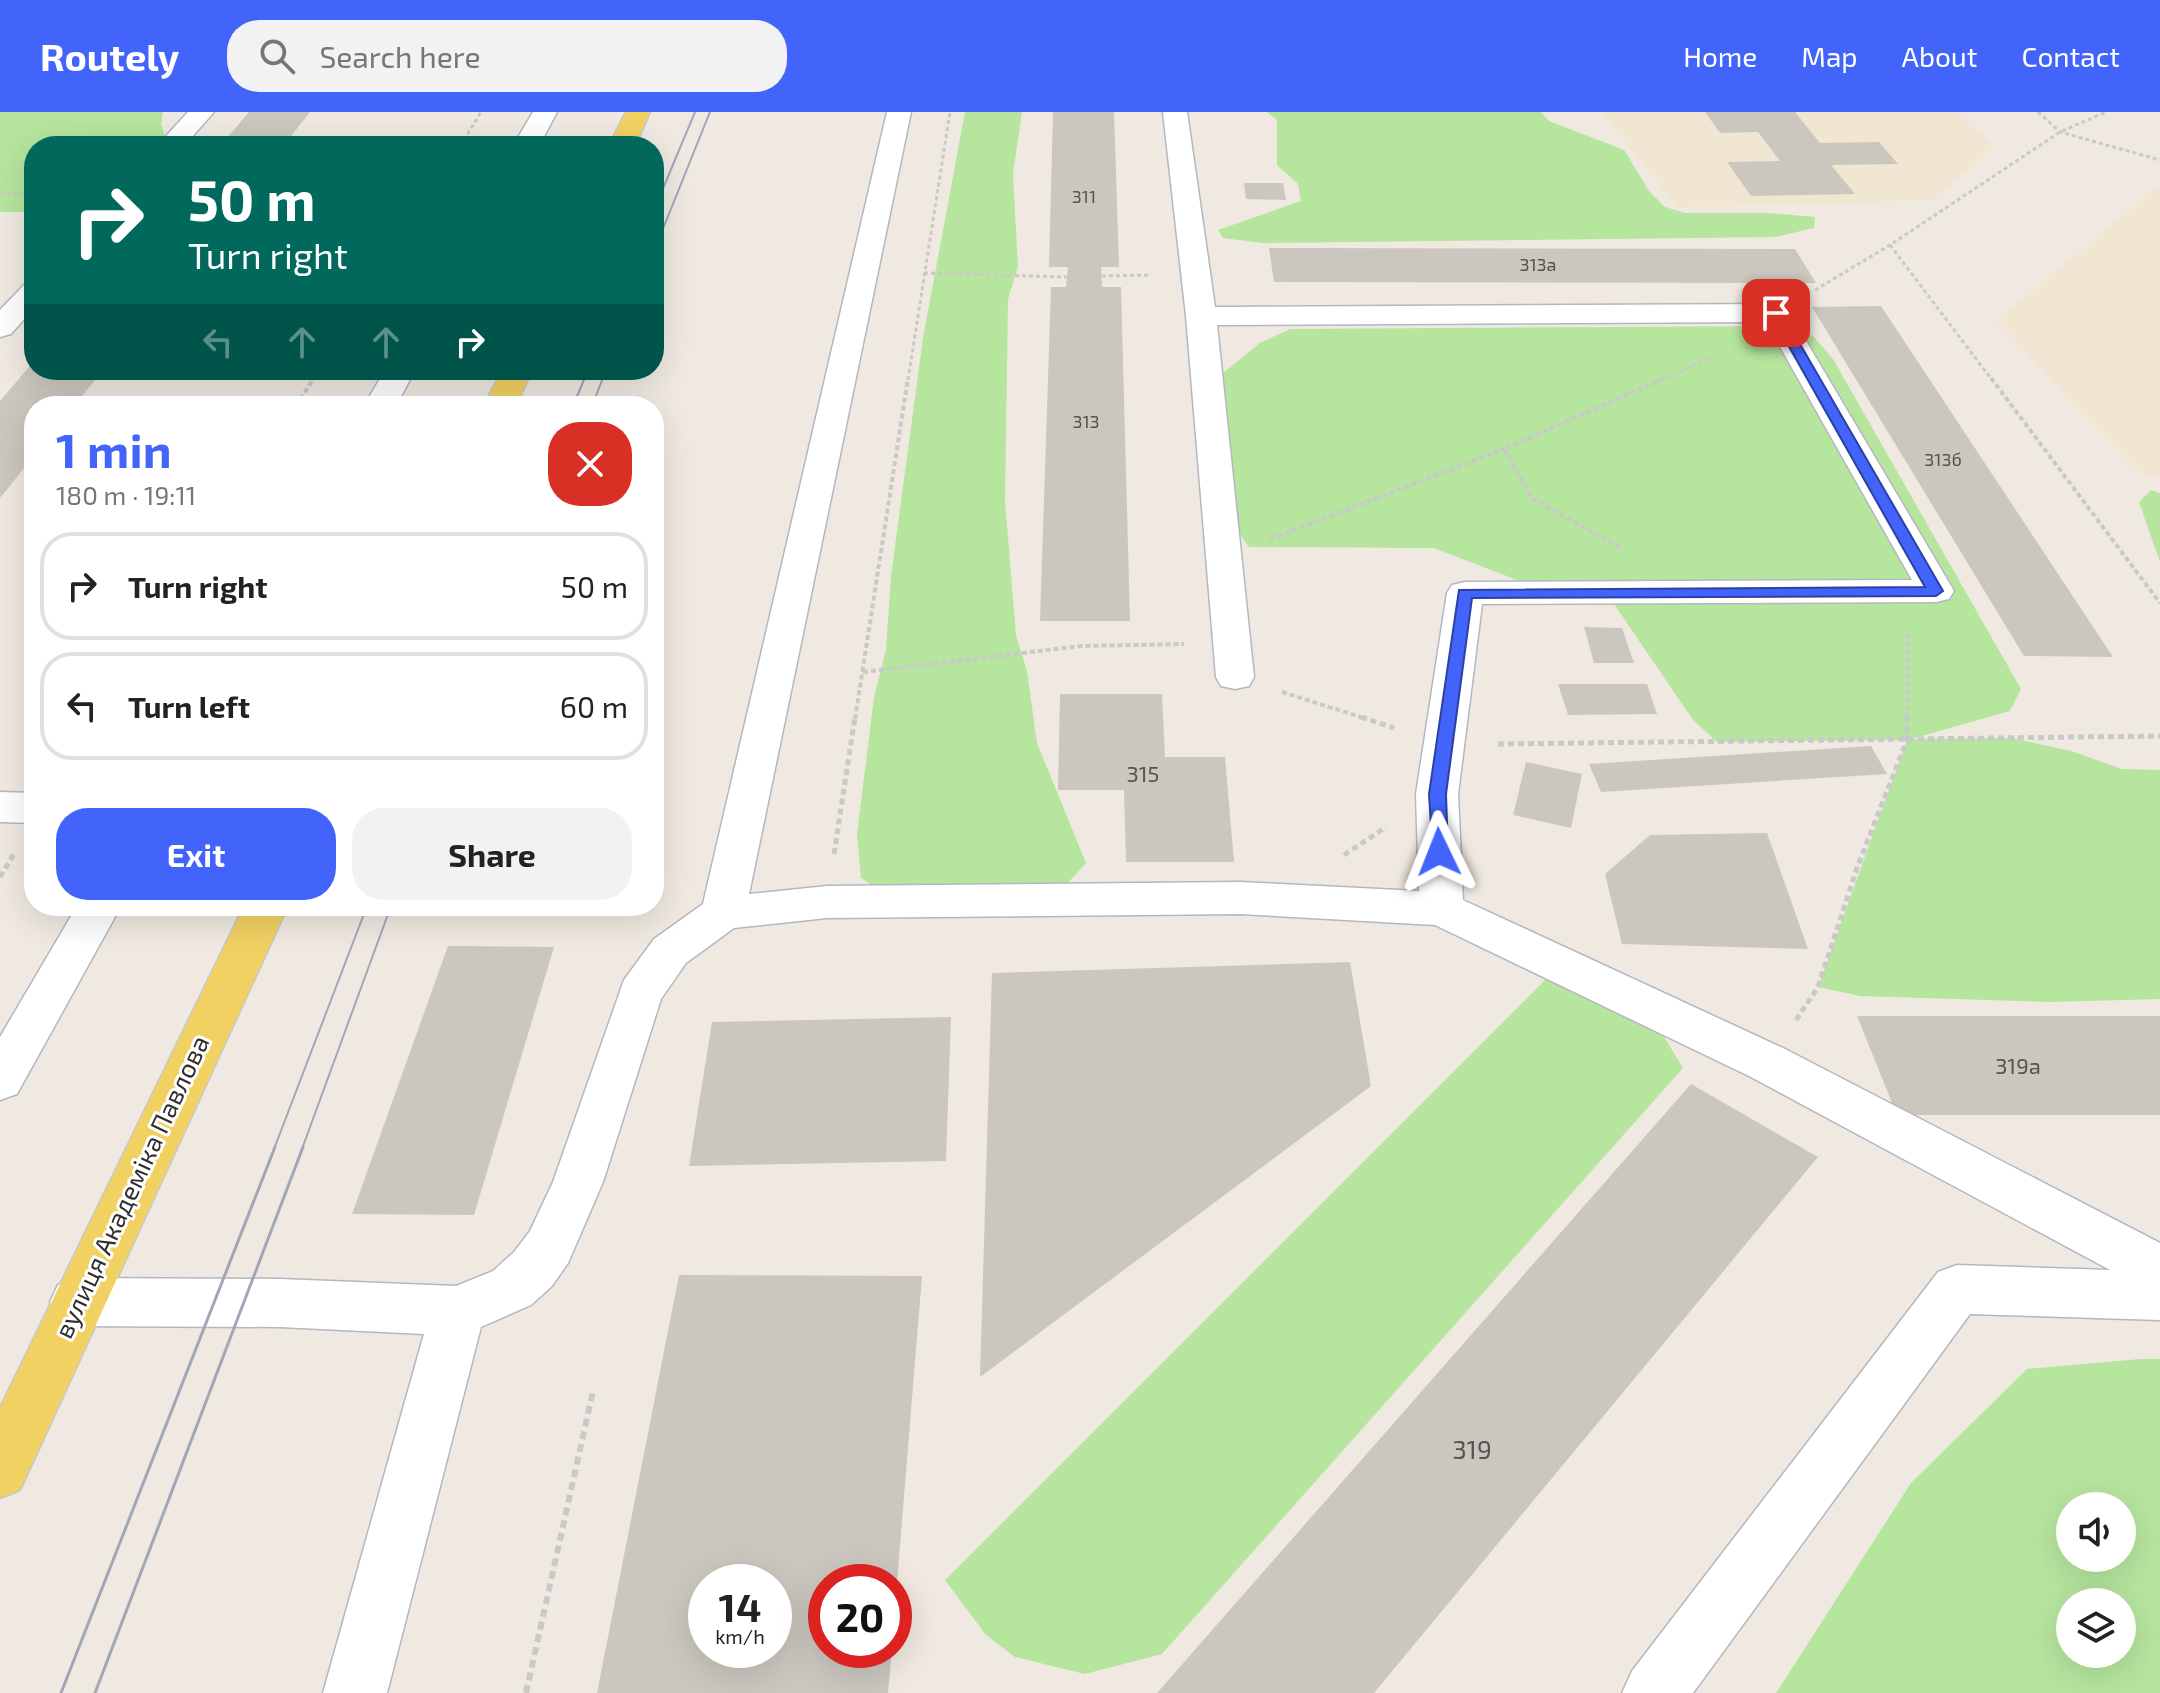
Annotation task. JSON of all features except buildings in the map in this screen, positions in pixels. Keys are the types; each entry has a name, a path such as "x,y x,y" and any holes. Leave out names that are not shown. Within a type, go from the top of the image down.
{"main road":[{"path":"627,136 638,112"},
{"name":"вулиця Академіка Павлова","path":"0,1470 261,916"}],"lane":[{"path":"179,136 202,112"},
{"path":"532,136 545,112"},
{"path":"723,913 899,112"},
{"path":"1175,112 1201,316 1235,677"},
{"path":"0,328 21,296"},
{"path":"1201,316 1780,320 1936,591 1465,593 1437,794 1441,909"},
{"path":"0,807 24,808"},
{"path":"77,1302 280,1303 458,1311 512,1288 533,1269 549,1247 578,1182 640,993 670,951 723,913 827,902 1224,898 1441,909 1768,1063 2160,1270"},
{"path":"0,1080 93,916"},
{"path":"1654,1693 1957,1289 2160,1296"},
{"path":"355,1693 458,1311"}],"path":[{"path":"466,136 481,112"},
{"path":"827,902 950,112"},
{"path":"2038,112 2060,132 2160,160"},
{"path":"1224,557 1504,449 1780,320 2060,132 2106,112"},
{"path":"0,193 24,193"},
{"path":"1890,245 2160,603"},
{"path":"924,273 1067,277"},
{"path":"1504,449 1532,498 1698,592"},
{"path":"1768,1063 1818,987 1857,868 1907,740 1909,591"},
{"path":"863,672 1081,646 1233,644"},
{"path":"1235,677 1444,744 2160,736"},
{"path":"1274,900 1437,794"},
{"path":"526,1693 593,1391"}],"shaded area":[{"path":"1601,112 1958,112 1994,146 1934,200 1678,208"},
{"path":"2160,184 2160,479 2137,471 1996,321"}],"green space":[{"path":"0,112 163,112 161,124 165,136 24,136 24,212 0,212"},
{"path":"965,112 1022,112 1013,174 1018,267 1008,299 1005,501 1016,635 1027,671 1037,743 1086,863 1065,886 877,889 861,878 857,834 874,697 886,650 891,576 923,338"},
{"path":"1267,112 1541,112 1549,121 1624,150 1649,191 1665,207 1685,213 1768,213 1815,217 1814,228 1775,237 1263,243 1223,238 1218,230 1301,201 1298,184 1277,165 1277,120"},
{"path":"1783,326 1813,336 1833,359 2021,689 2010,711 1911,739 2012,738 2071,751 2122,769 2160,770 2160,999 2051,1002 1860,996 1818,987 1907,740 1717,742 1693,720 1614,604 1551,593 1434,548 1249,547 1238,532 1223,373 1260,343 1290,329"},
{"path":"2151,490 2160,493 2160,562 2139,502"},
{"path":"1547,978 1661,1032 1683,1068 1162,1654 1085,1674 1015,1657 986,1635 945,1580"},
{"path":"2160,1359 2160,1693 1776,1693 1911,1483 2027,1369"}],"tram line":[{"path":"664,186 695,112"},
{"path":"664,226 710,112"},
{"path":"577,396 584,380"},
{"path":"596,396 602,380"},
{"path":"274,1149 363,916"},
{"path":"302,1149 387,916"},
{"path":"61,1693 275,1147"},
{"path":"95,1693 303,1147"}],"route":[{"path":"1439,852 1437,794 1465,593 1936,591 1776,313"}]}
